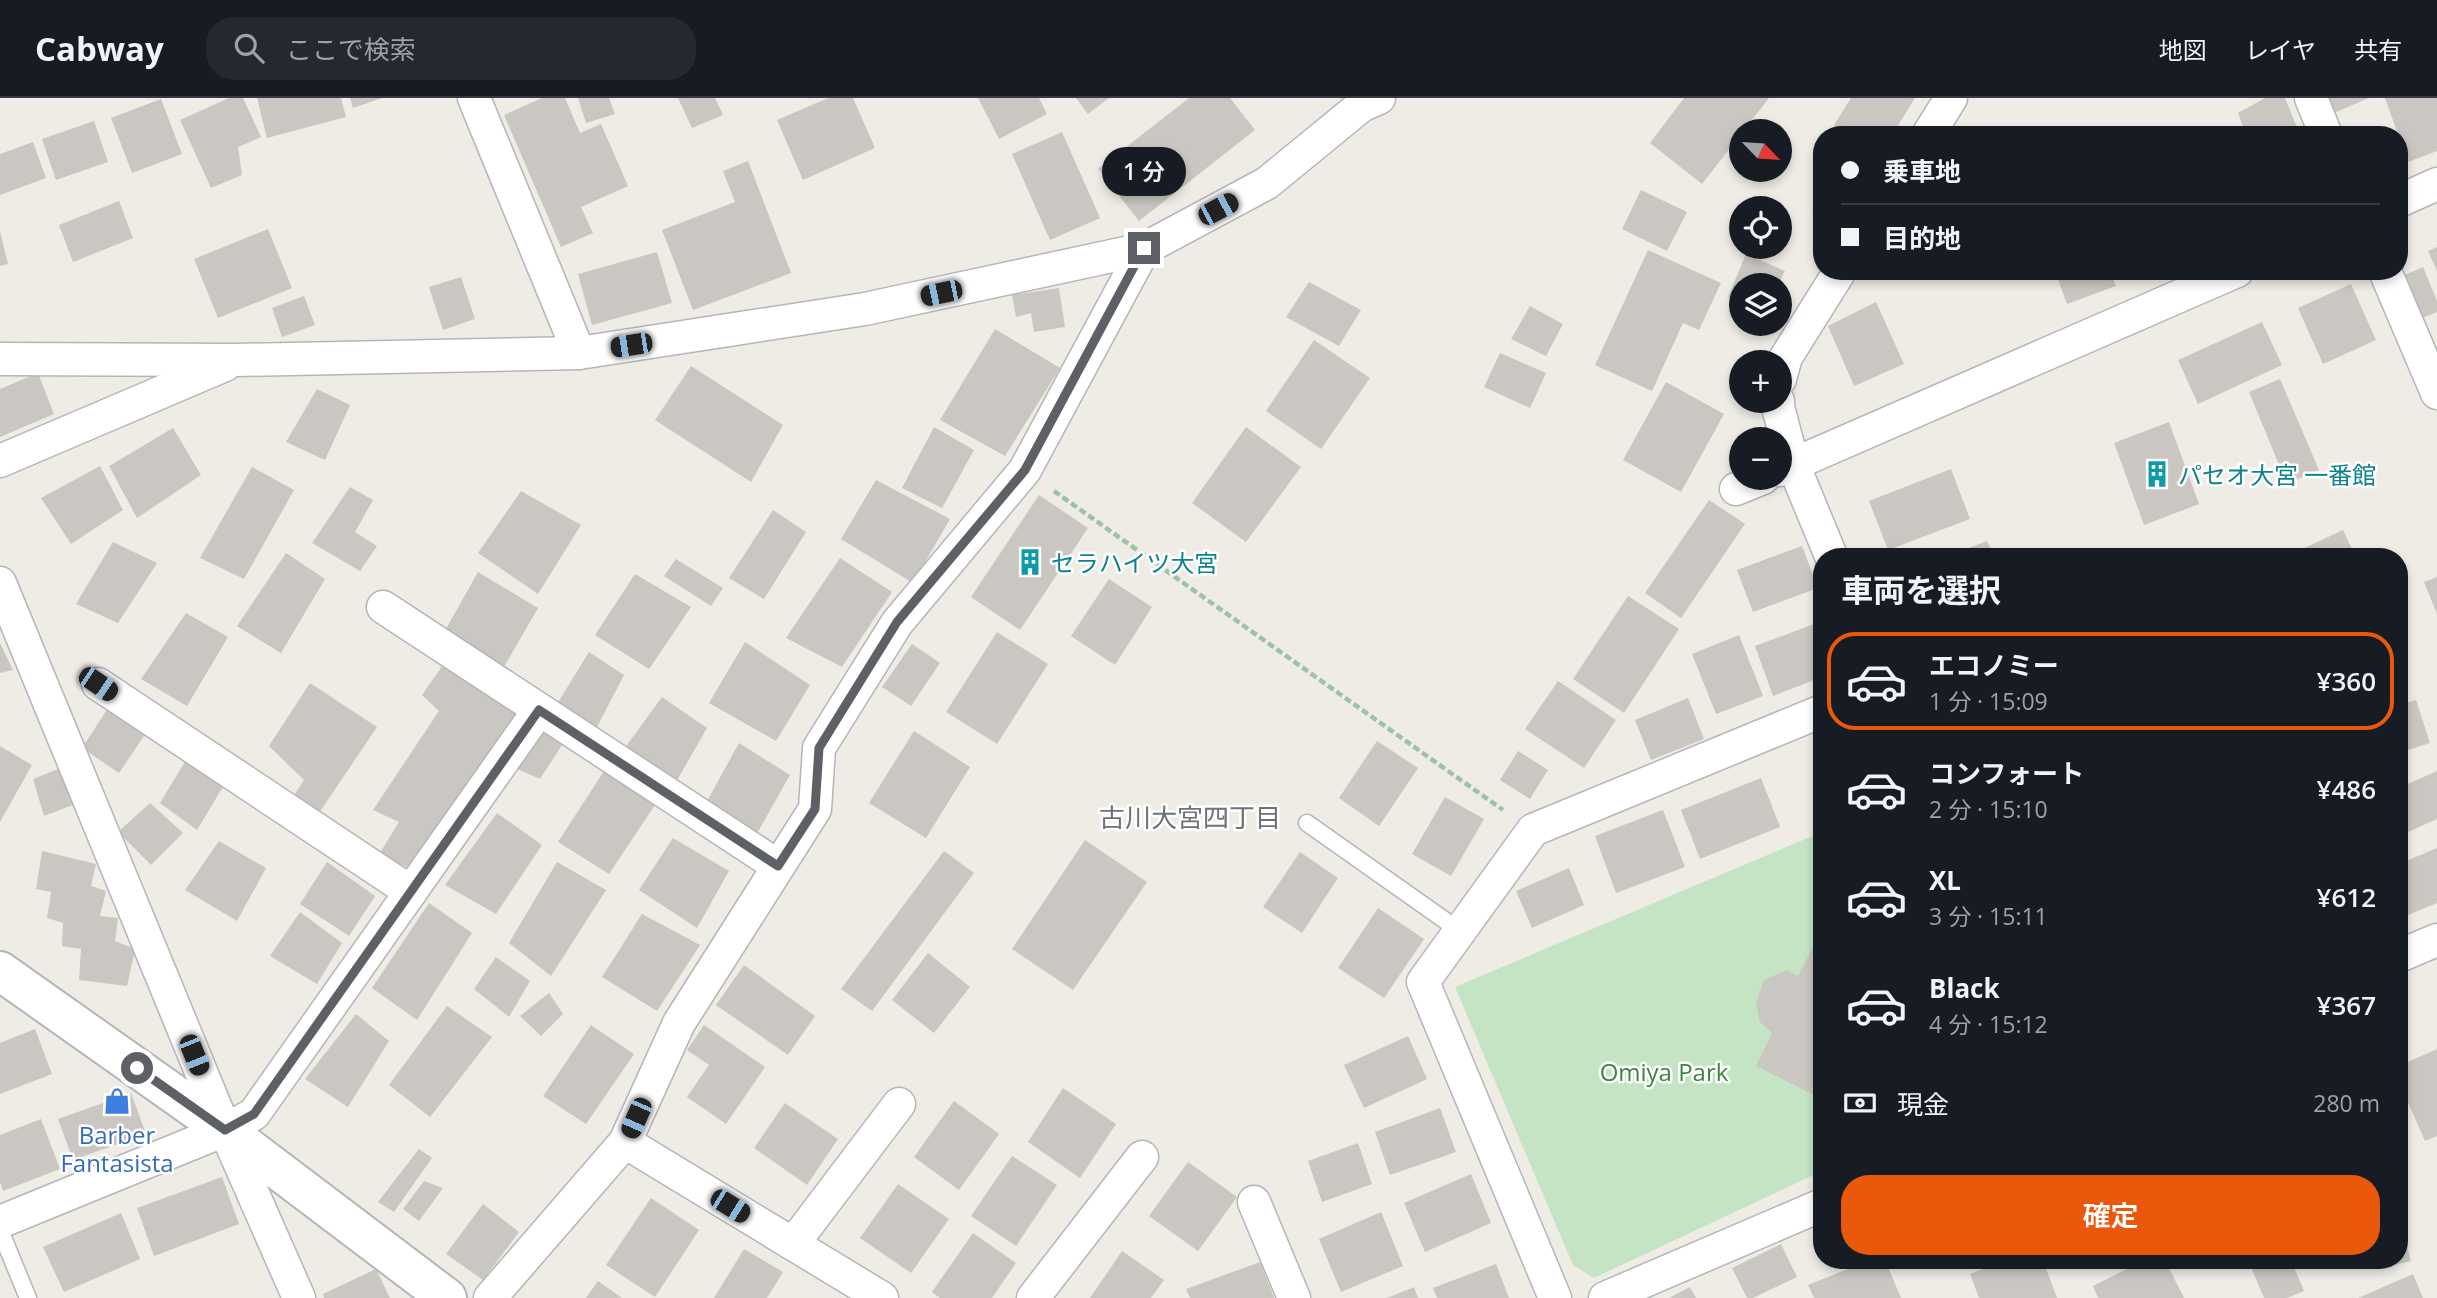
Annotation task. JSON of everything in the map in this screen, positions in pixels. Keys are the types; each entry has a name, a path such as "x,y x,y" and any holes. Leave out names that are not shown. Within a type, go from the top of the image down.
{"street":[{"path":"474,98 579,353"},
{"path":"0,359 236,360 579,353 864,309 1144,248 1267,183 1361,106 1378,98"},
{"path":"1934,126 1951,98"},
{"path":"2311,98 2322,126"},
{"path":"2408,197 2437,184"},
{"path":"490,1298 625,1142 679,1023 815,809 819,748 897,622 1025,470 1144,248"},
{"path":"1790,350 1834,280"},
{"path":"1792,465 2216,280"},
{"path":"2389,280 2437,393"},
{"path":"0,461 236,360"},
{"path":"1792,477 1827,548"},
{"path":"0,583 225,1130 299,1298"},
{"path":"383,607 778,866"},
{"path":"98,684 411,892"},
{"path":"0,1222 225,1130 254,1114 539,710"},
{"path":"1555,1298 1423,982 1533,830 1813,715"},
{"path":"2408,952 2437,940"},
{"path":"1,974 225,1130 447,1298"},
{"path":"793,1244 899,1104"},
{"path":"625,1142 882,1298"},
{"path":"1033,1298 1142,1157"},
{"path":"1254,1202 1294,1298"},
{"path":"1605,1298 1813,1209"}],"lane":[{"path":"1307,823 1460,931"},
{"path":"0,1230 28,1298"}],"path":[{"path":"1025,470 1533,830"}],"green space":[{"name":"Omiya Park","path":"1813,836 1813,1175 1594,1278 1573,1265 1455,987"}],"building":[{"path":"229,98 243,98 261,137 238,147 242,175 211,188 180,120"},
{"path":"257,98 341,98 346,117 267,138"},
{"path":"350,98 382,98 353,108"},
{"path":"542,98 565,98 580,133 601,124 628,186 581,207 593,233 561,247 504,115"},
{"path":"578,98 609,98 615,114 586,123"},
{"path":"678,98 715,98 723,115 692,128"},
{"path":"828,98 853,98 875,148 803,180 777,120"},
{"path":"978,98 1039,98 1047,114 999,139"},
{"path":"1076,98 1109,98 1088,114"},
{"path":"1189,98 1230,98 1255,130 1139,221 1098,169"},
{"path":"1684,98 1769,98 1753,119 1729,119 1729,149 1702,184 1650,143"},
{"path":"1851,98 1915,98 1898,126 1834,125"},
{"path":"2265,98 2285,98 2296,126 2243,126 2238,113"},
{"path":"2328,98 2369,98 2334,113"},
{"path":"2385,98 2437,98 2437,151 2408,162 2408,126 2395,126"},
{"path":"161,99 182,154 132,173 111,118"},
{"path":"94,121 108,162 56,180 42,139"},
{"path":"1062,132 1100,218 1050,240 1012,154"},
{"path":"33,142 46,178 0,195 0,154"},
{"path":"748,161 791,273 693,310 662,230 735,202 723,171"},
{"path":"1641,190 1687,212 1667,251 1622,229"},
{"path":"119,201 133,238 73,262 59,225"},
{"path":"268,229 292,288 218,318 194,259"},
{"path":"0,231 8,264 0,266"},
{"path":"2437,247 2437,271 2428,251"},
{"path":"1648,250 1721,283 1699,330 1683,323 1652,391 1595,365"},
{"path":"657,252 672,303 592,325 578,274"},
{"path":"1744,259 1757,259 1785,271 1784,273 1738,273"},
{"path":"2423,267 2437,301 2437,312 2418,320 2401,280 2408,280 2408,274"},
{"path":"461,277 475,319 443,330 429,287"},
{"path":"2058,280 2114,280 2116,286 2067,304"},
{"path":"1309,282 1361,310 1339,346 1286,317"},
{"path":"2351,284 2376,340 2323,364 2298,308"},
{"path":"1059,288 1065,327 1034,332 1031,313 1016,317 1012,295"},
{"path":"304,296 315,325 282,337 272,308"},
{"path":"1876,302 1904,364 1854,386 1828,326"},
{"path":"1530,306 1563,324 1546,356 1511,339"},
{"path":"2262,322 2282,365 2198,404 2178,360"},
{"path":"995,329 1060,368 1005,456 940,420"},
{"path":"1314,340 1370,378 1321,449 1266,411"},
{"path":"1500,353 1546,373 1530,408 1484,387"},
{"path":"691,366 783,425 751,482 655,420"},
{"path":"38,373 54,414 0,437 0,389"},
{"path":"2280,379 2319,470 2287,484 2249,392"},
{"path":"1666,382 1724,414 1681,492 1623,460"},
{"path":"317,389 350,405 325,460 286,442"},
{"name":"パセオ大宮 一番館","path":"2169,422 2199,504 2144,525 2114,443"},
{"path":"934,427 974,450 942,508 902,488"},
{"path":"1246,427 1301,467 1246,542 1192,503"},
{"path":"173,428 201,475 137,518 109,466"},
{"path":"100,466 123,510 71,544 41,498"},
{"path":"252,467 294,490 244,579 200,558"},
{"path":"1951,469 1970,519 1887,548 1869,501"},
{"path":"876,480 950,519 913,583 841,539"},
{"path":"350,487 373,500 355,532 377,546 360,571 312,543"},
{"path":"521,491 581,525 538,594 478,553"},
{"name":"セラハイツ大宮","path":"1039,495 1088,528 1020,630 971,597"},
{"path":"1709,500 1745,524 1681,618 1645,593"},
{"path":"773,510 806,532 764,599 729,578"},
{"path":"2343,530 2351,548 2304,548"},
{"path":"1987,541 1990,548 1969,548"},
{"path":"113,542 157,563 118,623 76,604"},
{"path":"1802,546 1813,575 1813,590 1753,612 1737,570"},
{"path":"286,553 325,579 281,653 237,626"},
{"path":"840,558 892,592 842,667 786,638"},
{"path":"676,559 723,588 711,606 664,576"},
{"path":"478,572 538,608 504,667 442,636"},
{"path":"635,574 691,607 649,669 595,635"},
{"path":"2437,577 2437,614 2424,582"},
{"path":"1109,579 1152,607 1115,665 1071,636"},
{"path":"1628,596 1679,629 1624,713 1573,679"},
{"path":"186,613 228,637 187,706 141,679"},
{"path":"1813,624 1813,680 1773,696 1755,646"},
{"path":"997,632 1048,664 997,744 946,712"},
{"path":"1739,635 1763,696 1716,714 1692,654"},
{"path":"745,642 810,685 776,741 709,703"},
{"path":"0,643 13,670 0,673"},
{"path":"912,644 940,663 911,706 882,687"},
{"path":"589,652 624,675 597,727 557,704"},
{"path":"447,659 521,715 410,868 378,856 399,822 373,810 439,711 422,695"},
{"path":"1558,681 1616,720 1584,768 1525,729"},
{"path":"310,683 377,727 319,813 293,797 304,780 269,746"},
{"path":"662,697 707,728 676,782 624,749"},
{"path":"1688,698 1704,739 1651,760 1635,720"},
{"path":"2416,700 2430,743 2408,750 2408,702"},
{"path":"108,708 146,733 119,773 82,748"},
{"path":"543,730 564,742 540,779 517,769"},
{"path":"914,731 970,767 926,838 869,803"},
{"path":"1377,741 1418,768 1379,826 1339,798"},
{"path":"739,743 790,775 756,835 706,803"},
{"path":"0,746 32,765 0,822"},
{"path":"1518,751 1548,770 1530,799 1500,780"},
{"path":"186,760 224,785 197,830 160,803"},
{"path":"58,769 73,805 44,816 33,779"},
{"path":"604,771 655,805 609,874 558,842"},
{"path":"2437,771 2437,819 2408,832 2408,784"},
{"path":"1761,778 1780,827 1700,859 1681,810"},
{"path":"1445,797 1484,819 1451,876 1412,854"},
{"path":"150,803 183,833 151,865 118,832"},
{"path":"1663,810 1685,867 1616,893 1595,836"},
{"path":"497,813 542,845 496,914 445,885"},
{"path":"673,838 729,871 697,928 639,890"},
{"path":"1085,840 1147,882 1073,990 1012,949"},
{"path":"219,841 266,868 237,921 185,890"},
{"path":"2437,848 2437,903 2408,915 2408,860"},
{"path":"42,851 96,864 91,886 106,891 100,916 118,918 115,941 135,949 127,986 79,980 81,949 62,946 63,923 47,918 51,892 36,889"},
{"path":"944,851 974,873 872,1011 841,989"},
{"path":"1300,852 1338,878 1302,933 1263,907"},
{"path":"327,862 375,896 349,936 300,904"},
{"path":"557,862 606,890 551,976 509,943"},
{"path":"1569,868 1584,905 1532,928 1516,891"},
{"path":"429,903 472,933 417,1020 372,988"},
{"path":"1378,908 1424,939 1384,998 1338,968"},
{"path":"300,912 342,943 317,984 270,956"},
{"path":"642,914 700,945 657,1011 602,977"},
{"path":"1813,947 1813,1094 1756,1066 1772,1033 1760,1022 1756,1002 1764,980 1787,970 1798,976"},
{"path":"928,953 970,987 934,1033 892,1000"},
{"path":"496,957 530,981 509,1017 474,989"},
{"path":"744,965 815,1016 788,1055 716,1005"},
{"path":"549,993 563,1014 541,1036 520,1016"},
{"path":"447,1006 492,1037 430,1117 389,1085"},
{"path":"356,1014 389,1041 348,1107 305,1079"},
{"path":"591,1025 634,1054 586,1124 543,1096"},
{"path":"704,1025 765,1067 726,1124 687,1097 709,1065 687,1050"},
{"path":"35,1029 52,1074 0,1094 0,1043"},
{"path":"1408,1036 1427,1079 1364,1108 1344,1065"},
{"path":"2437,1049 2437,1136 2425,1141 2408,1102 2408,1062"},
{"path":"1063,1088 1116,1124 1080,1178 1028,1142"},
{"path":"131,1093 146,1134 73,1160 58,1119"},
{"path":"954,1101 999,1134 959,1190 914,1157"},
{"path":"785,1103 838,1139 807,1185 754,1148"},
{"path":"1440,1108 1456,1152 1390,1175 1375,1132"},
{"path":"41,1119 60,1169 3,1191 0,1182 0,1135"},
{"path":"1358,1143 1372,1184 1322,1202 1308,1161"},
{"path":"419,1149 432,1158 394,1212 378,1202"},
{"path":"1012,1156 1057,1185 1016,1246 971,1216"},
{"path":"1188,1162 1237,1197 1198,1251 1149,1216"},
{"path":"1471,1174 1491,1223 1425,1252 1404,1203"},
{"path":"222,1177 239,1224 154,1256 137,1208"},
{"path":"424,1181 443,1188 419,1221 403,1209"},
{"path":"898,1184 949,1219 911,1273 860,1238"},
{"path":"651,1198 699,1230 655,1297 606,1265"},
{"path":"483,1204 519,1232 483,1280 446,1254"},
{"path":"1381,1212 1403,1266 1341,1292 1319,1239"},
{"path":"121,1213 140,1259 64,1292 43,1247"},
{"path":"973,1233 1016,1263 992,1298 940,1298 932,1292"},
{"path":"1781,1244 1797,1277 1753,1298 1747,1298 1732,1268"},
{"path":"744,1249 783,1272 767,1298 714,1298"},
{"path":"1122,1251 1164,1280 1151,1298 1090,1298"},
{"path":"1260,1262 1274,1298 1190,1298 1186,1289"},
{"path":"1496,1264 1509,1298 1437,1298 1433,1288"},
{"path":"376,1269 390,1298 324,1298 323,1294"},
{"path":"1848,1269 1889,1269 1901,1298 1814,1298 1808,1285"},
{"path":"1983,1269 2046,1269 2057,1298 1979,1298 1970,1274"},
{"path":"2127,1269 2170,1269 2184,1298 2098,1298 2093,1286"},
{"path":"2252,1269 2295,1269 2304,1291 2287,1298 2264,1298"},
{"path":"2413,1274 2423,1298 2358,1298"},
{"path":"598,1281 622,1298 586,1298"},
{"path":"1414,1287 1418,1298 1387,1298"},
{"path":"1690,1287 1696,1298 1669,1298"}],"place":[{"name":"パセオ大宮 一番館","path":"2157,474"},
{"name":"セラハイツ大宮","path":"1030,562"},
{"name":"Barber Fantasista","path":"117,1101"}],"district":[{"name":"古川大宮四丁目","path":"1190,817"}],"route":[{"path":"137,1068 225,1130 254,1114 539,710 778,866 815,809 819,748 897,622 1025,470 1144,248"}]}
